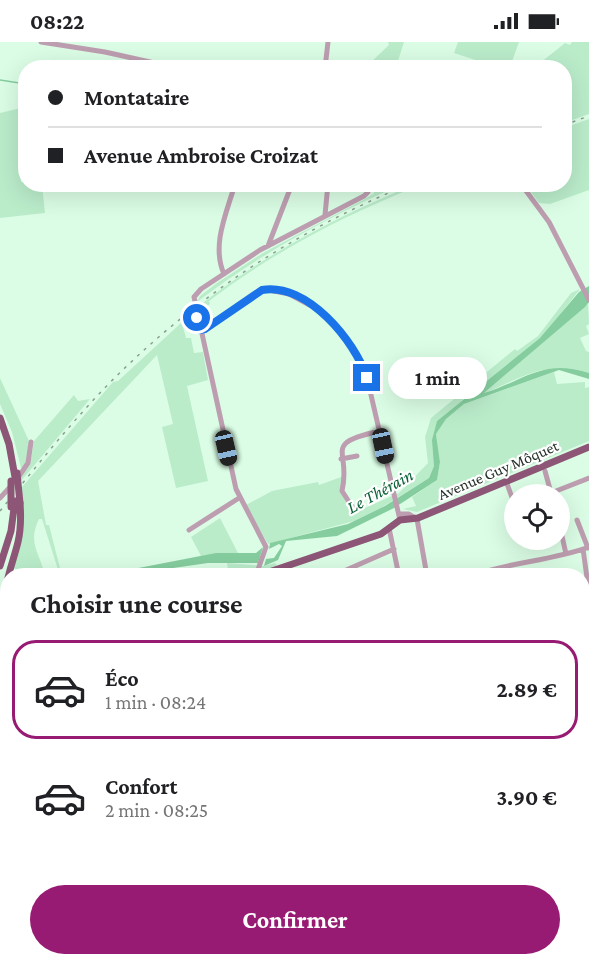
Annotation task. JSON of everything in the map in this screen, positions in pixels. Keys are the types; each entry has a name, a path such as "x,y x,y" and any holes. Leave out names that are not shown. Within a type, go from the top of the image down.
{"main road":[{"path":"0,418 11,455 20,535 9,568"},
{"path":"0,430 14,477"},
{"name":"Avenue Guy Môquet","path":"399,514 417,519 589,447"},
{"path":"0,566 11,531 15,504"},
{"path":"281,568 379,535 389,528 399,514"}],"street":[{"path":"41,42 108,52 142,60"},
{"path":"326,60 328,42"},
{"path":"224,274 219,246 233,192"},
{"path":"267,246 289,192"},
{"path":"325,215 327,192"},
{"path":"262,568 266,547 239,498 194,297 267,246 368,192"},
{"path":"527,192 552,227 589,300"},
{"path":"582,287 589,283"},
{"path":"200,330 212,325 264,289 286,293 306,302 332,320 355,351 366,374 399,514"},
{"path":"355,511 343,493 346,478 341,459 342,448 347,440 380,431"},
{"path":"0,498 27,465 31,442"},
{"path":"341,459 357,456"},
{"path":"545,471 548,484"},
{"path":"570,486 589,478"},
{"path":"189,530 239,498"},
{"path":"417,519 426,568"},
{"path":"577,520 587,548 588,568"},
{"path":"389,528 398,568"},
{"path":"494,568 587,548"},
{"path":"351,568 394,549"},
{"path":"565,550 566,554"}],"shaded area":[{"path":"388,42 404,42 398,60 373,60 389,45"},
{"path":"458,42 519,42 513,60 476,60 454,53"},
{"path":"572,42 589,42 589,114 572,120 572,60 544,60 565,43 570,45"},
{"path":"18,109 18,192 43,192 45,213 0,218 0,113"},
{"path":"589,119 589,190 550,204 539,203 531,192 572,192 572,125"},
{"path":"385,192 295,237 245,268 197,302 200,296 217,283 263,253 373,194"},
{"path":"397,192 404,192 337,222 258,266 209,301 210,304 201,311 200,317 199,306 224,287 275,253 357,210"},
{"path":"589,286 589,302 585,307 484,393 534,373 559,368 589,373 589,379 559,370 464,404 446,419 436,434 440,462 437,480 394,508 337,536 286,541 278,560 264,566 266,559 274,558 282,546 279,544 269,549 270,543 348,524 385,506 429,478 434,466 432,440 437,421 540,338 579,292"},
{"path":"580,289 544,335 437,421 434,466 429,478 381,508 354,521 268,544 246,505 272,491 318,482 319,485 344,476 341,493 353,513 399,493 428,463 425,437 431,418 515,349 517,351 538,336 571,293"},
{"path":"588,304 589,324 586,326 589,334 580,338 586,351 589,352 589,373 574,369 547,369 534,372 483,394"},
{"path":"181,323 185,325 183,327 186,338 191,338 194,353 203,352 208,380 187,386 208,481 176,488 162,427 173,424 157,355 38,481 46,525 49,525 60,568 57,568 42,519 39,519 34,542 43,568 14,568 22,487 113,382 118,381"},
{"path":"554,372 557,384 585,382 585,388 589,387 589,441 417,512 403,509 416,506 412,497 437,480 440,462 436,434 446,419 464,404"},
{"path":"0,378 29,441 27,463 21,468 12,432 0,404"},
{"path":"74,395 78,401 90,399 21,481 20,477 30,465 34,441"},
{"path":"220,518 238,553 201,556 191,537"},
{"path":"263,547 258,563 208,563 173,568 138,568 216,553 256,553"},
{"path":"227,563 264,566 275,563 277,566 272,568 228,568"}],"waterway":[{"path":"0,80 18,83"}],"railway":[{"path":"572,122 589,116"},
{"path":"0,511 94,399 129,364 192,309 226,284 297,239 392,192"}],"route":[{"path":"197,318 200,330 205,329 262,290 270,289 289,294 320,311 337,326 358,356 367,378"}],"water label":[{"name":"Le Thérain","path":"380,491"}]}
